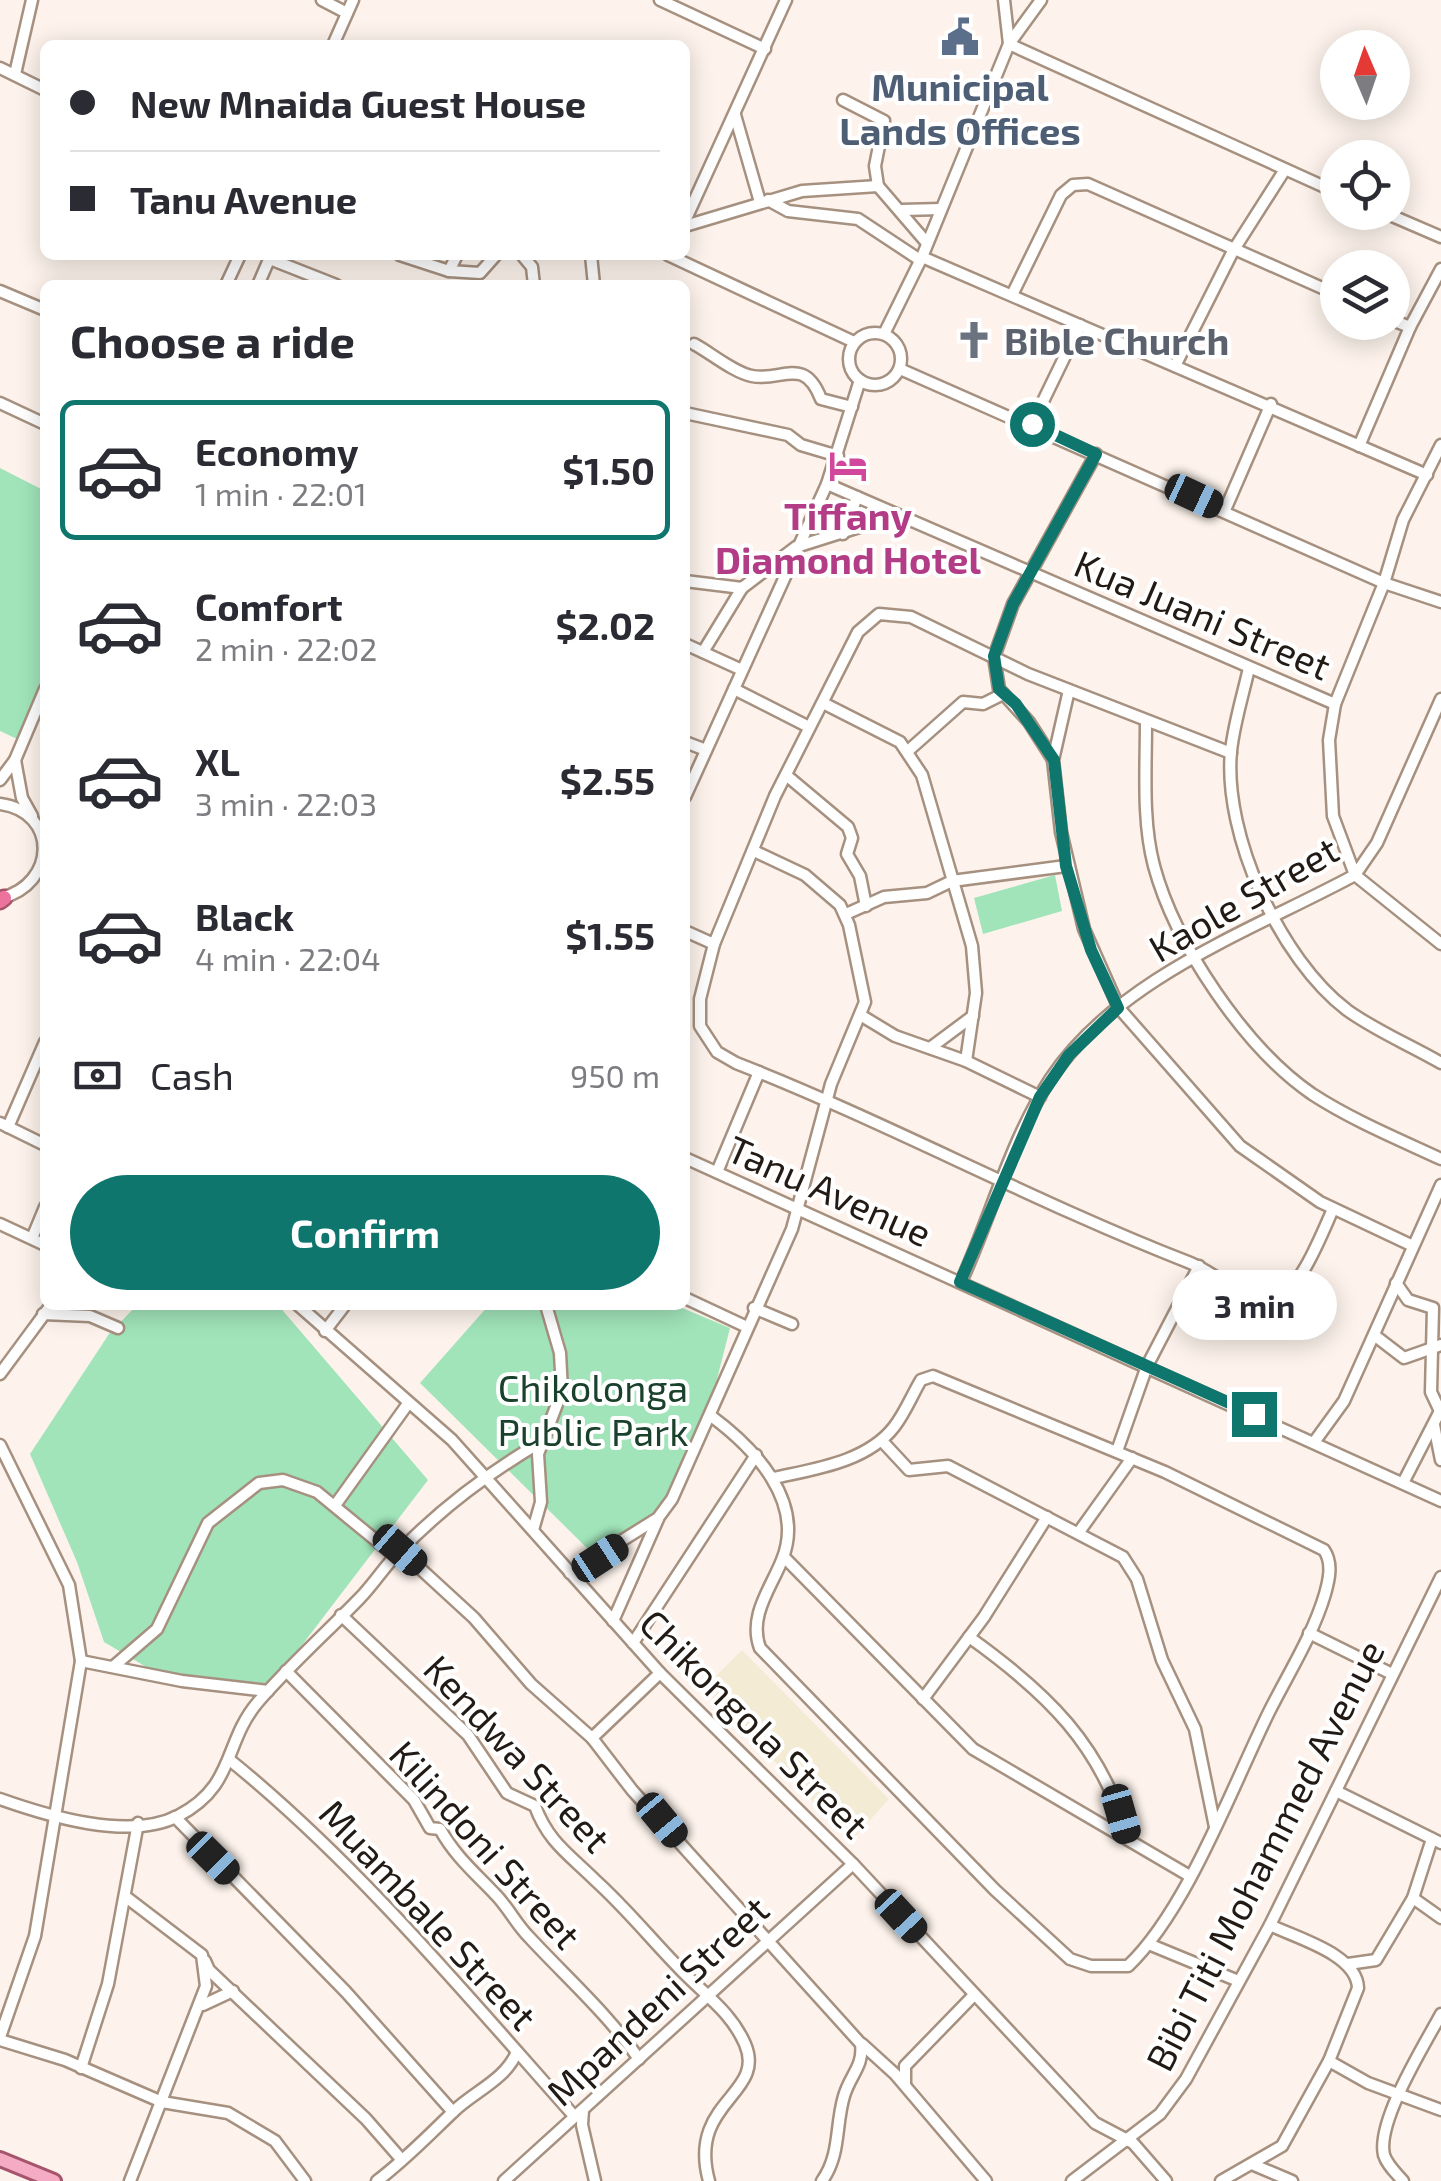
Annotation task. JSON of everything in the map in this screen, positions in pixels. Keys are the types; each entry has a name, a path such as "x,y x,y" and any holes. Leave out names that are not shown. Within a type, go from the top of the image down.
{"main road":[{"path":"0,2159 54,2181"}],"street":[{"path":"15,74 32,0"},
{"path":"322,0 347,12"},
{"path":"335,40 353,0"},
{"path":"660,0 764,48"},
{"path":"688,14 694,0"},
{"path":"690,213 786,0"},
{"path":"1004,0 1009,44"},
{"path":"884,334 928,243 1009,44 1042,0"},
{"path":"1009,44 1320,186"},
{"path":"0,68 40,87"},
{"path":"843,100 884,121 875,166 878,186 928,243"},
{"path":"735,115 764,201 788,211 858,219 921,258 1272,404 1427,475"},
{"path":"1176,366 1232,251 1284,171"},
{"path":"1013,294 1061,194 1080,184 1122,197 1232,251 1320,288"},
{"path":"690,223 823,188 878,186"},
{"path":"902,210 942,209"},
{"path":"1410,224 1441,238"},
{"path":"278,260 324,280"},
{"path":"415,260 448,271 480,274 492,260"},
{"path":"448,271 454,260"},
{"path":"679,260 854,342"},
{"path":"1410,327 1441,269"},
{"path":"0,291 40,308"},
{"path":"1032,424 1080,325"},
{"path":"874,332 884,334 896,342 902,355 900,369 890,381 875,385 860,380 851,370 849,356 854,342 874,332"},
{"path":"1359,446 1404,340"},
{"path":"694,344 753,376 792,371 814,383 821,399 852,408"},
{"path":"900,369 1032,424 1384,583 1441,602"},
{"path":"690,786 827,484 860,380"},
{"path":"0,403 40,422"},
{"path":"1224,510 1272,404"},
{"path":"690,414 788,435 801,446 838,456"},
{"path":"1441,444 1404,520 1384,583 1335,704 1329,740 1332,816 1355,875 1441,944"},
{"path":"1054,760 1022,713 1003,694 995,678 994,656 1013,604 1096,454"},
{"name":"Kua Juani Street","path":"827,484 1335,704"},
{"path":"843,535 857,497"},
{"path":"703,652 742,588 796,548 897,515"},
{"path":"690,582 742,588"},
{"path":"1231,753 1069,690 911,617 878,614 858,632 825,704 808,727 714,944 700,999 702,1033 726,1058 1199,1266 1252,1295 1284,1294 1294,1288 1334,1209"},
{"path":"690,646 742,670"},
{"path":"1249,668 1231,753 1241,842 1276,917 1305,964 1346,1009 1441,1063"},
{"path":"734,689 808,727"},
{"path":"1069,690 1054,760 1066,866 1091,950 1118,1008 1228,1134 1334,1209 1413,1246"},
{"path":"908,750 963,702 983,704 1003,694"},
{"name":"Kaole Street","path":"960,1282 1040,1097 1069,1055 1118,1008 1195,960 1355,875 1378,843 1441,700"},
{"path":"0,780 15,760 40,701"},
{"path":"825,704 874,726 908,750 922,775 972,946 974,1016 966,1061"},
{"path":"1146,722 1148,826 1154,867 1195,960 1254,1040 1306,1089 1441,1159"},
{"path":"690,744 706,750"},
{"path":"15,760 22,798 40,836"},
{"path":"786,775 848,827 852,838 847,854 860,876 866,906"},
{"path":"0,804 24,812 36,824"},
{"path":"613,1621 658,1518 672,1499 710,1416 800,1210 826,1103 846,1041 862,1016 864,993 846,914 811,879 754,850"},
{"path":"24,890 35,879 40,865"},
{"path":"846,914 884,897 927,893 952,881 1066,866"},
{"path":"1,899 40,887"},
{"path":"690,932 714,944"},
{"path":"862,1016 1040,1097"},
{"path":"930,1048 974,1016"},
{"path":"40,1052 4,1125 40,1143"},
{"path":"717,1172 759,1072"},
{"name":"Tanu Avenue","path":"690,1160 1441,1501"},
{"path":"1315,1441 1336,1414 1413,1246 1437,1204 1441,1185"},
{"path":"32,1236 40,1218"},
{"path":"0,1224 40,1242"},
{"path":"1116,1452 1147,1366 1199,1266"},
{"path":"1396,1283 1408,1300 1433,1307 1431,1392 1441,1410 1404,1481"},
{"path":"690,1300 747,1328"},
{"path":"754,1308 792,1324"},
{"path":"0,1374 46,1310"},
{"path":"53,1310 90,1316 118,1328"},
{"name":"Chikongola Street","path":"303,1310 452,1440 660,1672 852,1864 1095,2123 1126,2138 1166,2181"},
{"path":"325,1331 342,1310"},
{"path":"533,1530 541,1502 541,1442 562,1390 560,1353 547,1310"},
{"path":"1374,1334 1404,1358 1441,1346"},
{"path":"710,1416 756,1455 774,1478 786,1526 784,1557 755,1629 760,1648 995,1890 1070,1959 1120,1968 1151,1945 1215,1828 1308,1633 1329,1577 1329,1558 1324,1550 1132,1458 933,1376 920,1382 882,1441 819,1468 774,1478"},
{"path":"336,1504 408,1405"},
{"path":"1434,1424 1441,1460"},
{"path":"882,1441 908,1470 948,1466 1123,1556 1137,1579 1162,1660 1195,1729 1215,1828"},
{"path":"0,1799 57,1817 109,1825 176,1817 199,1802 231,1761 245,1719 398,1553 483,1476 541,1442"},
{"path":"0,1445 69,1585 82,1661 35,1936 0,2039 162,2102 209,2108 246,2122 275,2141 305,2181"},
{"path":"634,1643 756,1455"},
{"path":"1079,1532 1132,1458"},
{"path":"114,1666 157,1630 195,1544 231,1501 259,1483 278,1479 318,1492 474,1618 531,1684 592,1738 632,1790 862,2044 905,2086 986,2181"},
{"path":"924,1699 969,1638 1047,1517"},
{"path":"570,1574 658,1518"},
{"path":"784,1557 973,1749 1188,1875"},
{"name":"Bibi Titi Mohammed Avenue","path":"1072,2181 1160,2114 1177,2094 1270,1924 1441,1577"},
{"name":"Kendwa Street","path":"341,1615 468,1735 507,1792 535,1806 544,1832 566,1858 614,1897 708,1994 740,2037 749,2066 744,2083 708,2126 704,2155 709,2181"},
{"path":"1308,1633 1390,1674"},
{"path":"969,1638 1049,1702 1089,1747 1128,1840"},
{"path":"82,1661 182,1681 268,1691"},
{"name":"Kilindoni Street","path":"286,1672 414,1800 430,1828 440,1829 468,1870 497,1896 515,1923 603,2010 638,2059"},
{"path":"592,1738 660,1672"},
{"name":"Muambale Street","path":"231,1761 292,1812 488,2014 533,2070 579,2114"},
{"path":"1270,1924 1348,1964 1376,1960 1413,1898 1436,1841 1336,1790"},
{"path":"176,1817 346,1992 454,2112"},
{"path":"81,2068 108,1984 138,1823"},
{"name":"Mpandeni Street","path":"504,2181 852,1864"},
{"path":"126,1897 202,1955 210,1970 401,2159"},
{"path":"1413,1898 1441,1918"},
{"path":"1151,1945 1236,1980"},
{"path":"130,2181 201,2006 206,1986 202,1955"},
{"path":"1221,2181 1282,2146 1329,2061 1358,1988 1348,1964"},
{"path":"201,2006 233,1991"},
{"path":"905,2086 905,2066 974,1995"},
{"path":"1402,2181 1389,2166 1384,2149 1400,2095 1441,2014"},
{"path":"825,2180 836,2152 844,2094 863,2060 862,2044"},
{"path":"377,2181 432,2137 454,2112 506,2072 517,2052"},
{"path":"1329,2061 1441,2110"},
{"path":"506,2072 533,2070"},
{"path":"579,2114 596,2181"},
{"path":"1253,2165 1292,2181"}],"shaded area":[{"path":"742,1650 889,1799 851,1841 704,1688"}],"green space":[{"path":"0,468 40,488 40,686 17,739 0,731"},
{"path":"1055,875 1062,911 983,934 974,898"},
{"path":"132,1310 282,1310 428,1480 270,1687 153,1671 104,1642 77,1562 30,1454 109,1334"},
{"name":"Chikolonga Public Park","path":"485,1310 687,1310 730,1328 716,1383 664,1507 593,1554 420,1383"}],"place":[{"name":"Municipal Lands Offices","path":"960,37"},
{"name":"Bible Church","path":"974,340"},
{"name":"Tiffany Diamond Hotel","path":"848,466"}],"route":[{"path":"1032,424 1096,454 1048,548 1013,604 994,656 995,678 999,689 1016,704 1054,760 1054,792 1066,866 1091,950 1118,1008 1060,1065 1040,1097 960,1282 1254,1414"}]}
